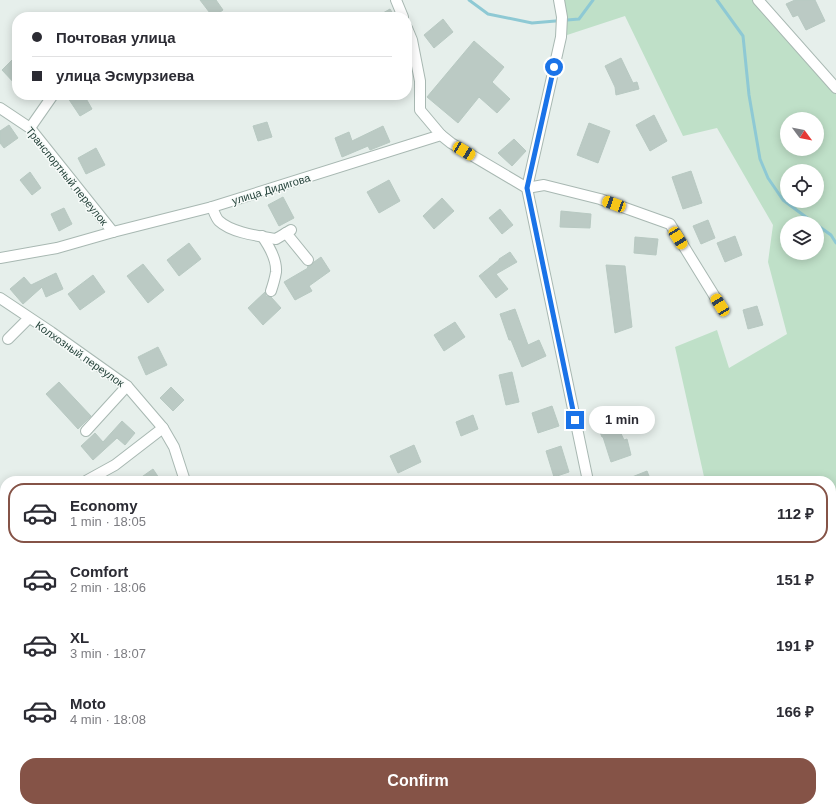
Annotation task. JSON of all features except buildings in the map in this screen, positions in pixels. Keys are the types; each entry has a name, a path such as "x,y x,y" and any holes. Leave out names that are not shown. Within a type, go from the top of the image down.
{"street":[{"path":"396,0 400,12"},
{"path":"559,0 562,21 561,37 527,188 587,476"},
{"path":"758,0 836,88"},
{"path":"412,40 420,81 420,110 441,135 451,143 527,188 544,185 600,199 670,224 720,305"},
{"path":"30,128 50,100"},
{"name":"Транспортный переулок","path":"0,108 30,128 113,232"},
{"name":"улица Дидигова","path":"0,258 58,248 113,232 212,207 441,135"},
{"path":"212,207 218,220 226,226 237,230 276,239 288,231 308,260"},
{"path":"262,236 274,259 276,270 271,291"},
{"name":"Колхозный переулок","path":"0,298 127,386 163,428 174,446 183,476"},
{"path":"8,339 29,318"},
{"path":"86,431 127,386"},
{"path":"95,476 116,465 163,428"}],"green space":[{"path":"559,0 758,0 836,88 836,476 704,476 675,347 717,330 729,368 787,334 768,262 773,225 717,128 683,136 625,16 561,37"}],"waterway":[{"path":"469,0 488,14 532,23 579,19 593,0"},
{"path":"717,0 743,36 749,95 760,159 768,178 783,200 805,216"},
{"path":"824,230 831,235 836,243"}],"route":[{"path":"554,67 527,188 575,420"}]}
